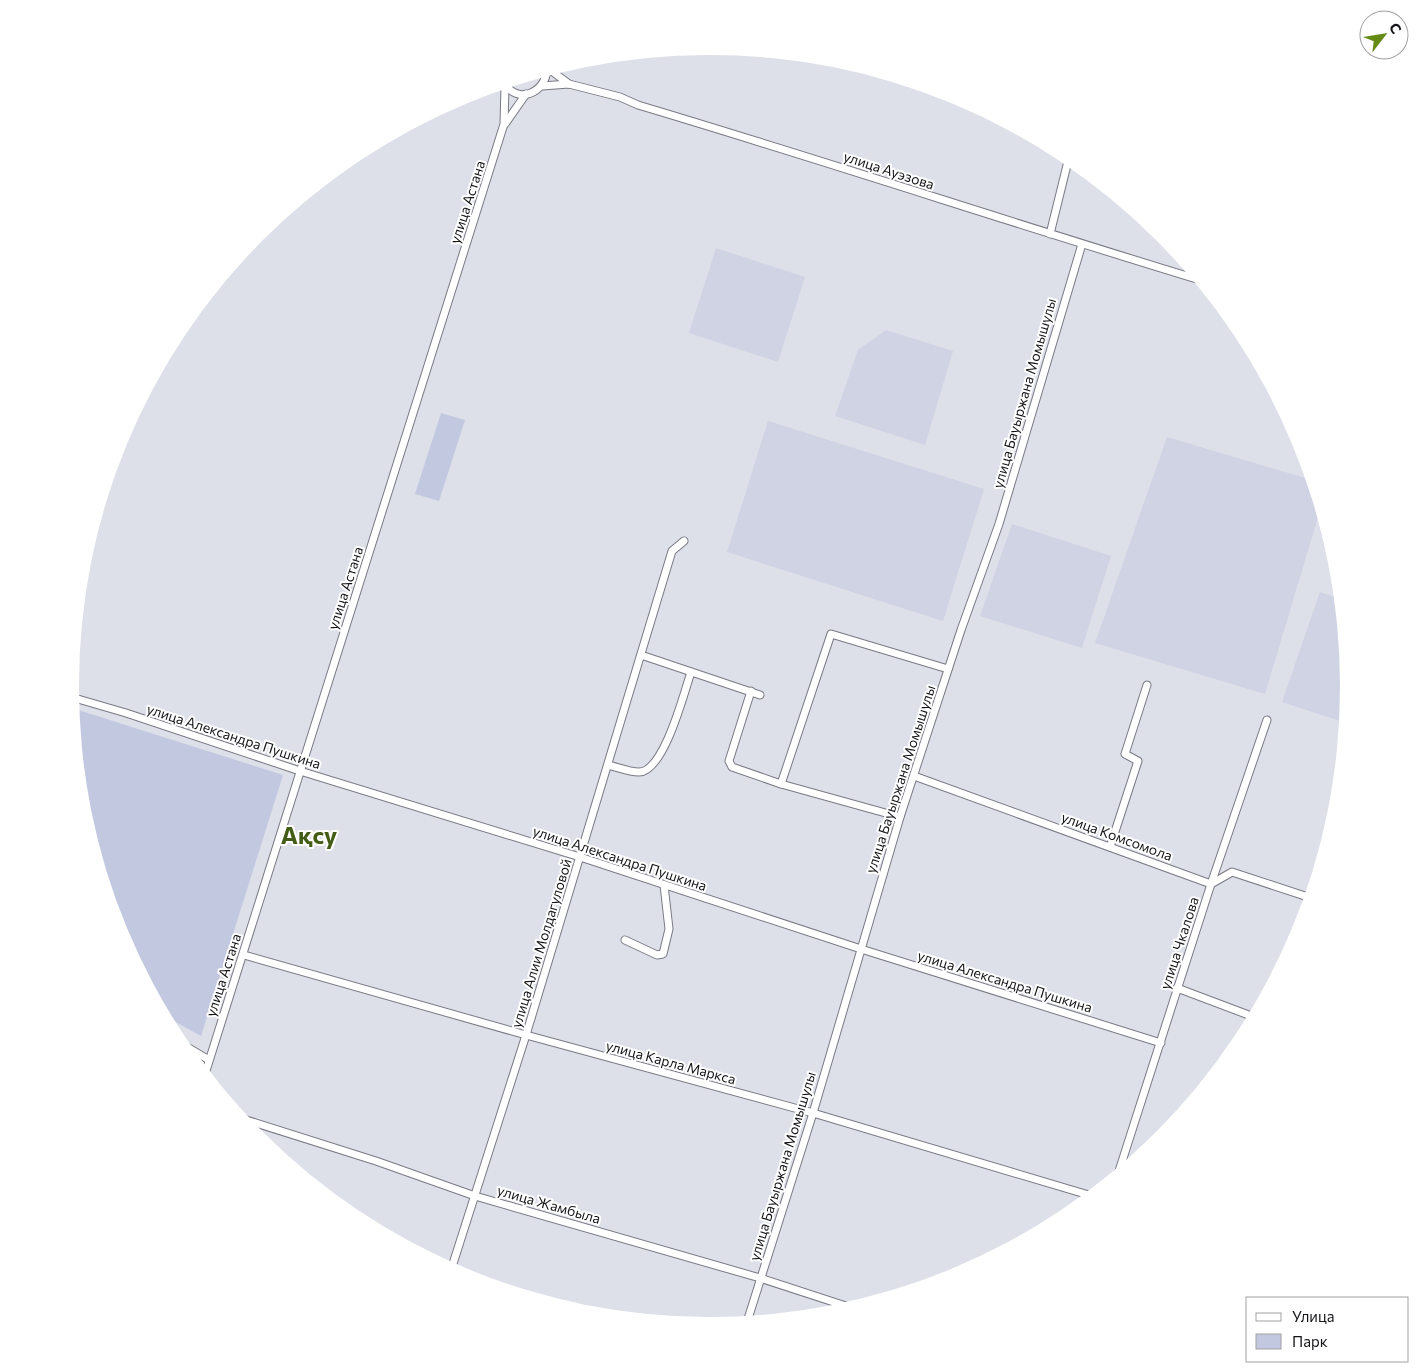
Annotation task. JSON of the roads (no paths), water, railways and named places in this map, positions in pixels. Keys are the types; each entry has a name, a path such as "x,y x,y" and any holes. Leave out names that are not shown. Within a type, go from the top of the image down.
{"street":[{"path":"555,75 570,84"},
{"path":"508,88 515,93 526,94 535,92 542,86 546,77"},
{"path":"542,86 570,84"},
{"name":"улица Ауэзова","path":"570,84 620,97 638,105 776,146 1190,277"},
{"path":"504,89 504,124"},
{"path":"504,124 526,94"},
{"name":"улица Астана","path":"207,1067 244,955 504,124"},
{"path":"1050,234 1067,166"},
{"name":"улица Бауыржана Момышулы","path":"749,1316 813,1113 900,817 948,669 999,524 1082,244"},
{"name":"улица Алии Молдагуловой","path":"454,1263 526,1035 672,552 684,541"},
{"path":"781,784 831,634 948,669"},
{"path":"641,655 760,695"},
{"path":"608,765 639,772 647,770 659,757 667,743 691,672"},
{"path":"1110,847 1138,761 1125,754 1147,685"},
{"path":"750,691 729,761 732,767 781,784 900,817"},
{"name":"улица Александра Пушкина","path":"79,699 300,771 580,857 861,949 1160,1043"},
{"name":"улица Чкалова","path":"1121,1164 1211,884 1267,720"},
{"name":"улица Комсомола","path":"914,776 1211,884"},
{"path":"1211,884 1232,872 1304,896"},
{"path":"625,940 657,955 663,954 669,929 664,885"},
{"name":"улица Карла Маркса","path":"244,955 526,1035 813,1113 1084,1194"},
{"path":"1177,988 1248,1015"},
{"path":"196,1052 209,1060"},
{"name":"улица Жамбыла","path":"254,1122 376,1161 475,1196 760,1278 839,1304"}],"district":[{"name":"Ақсу","path":"309,834"}]}
